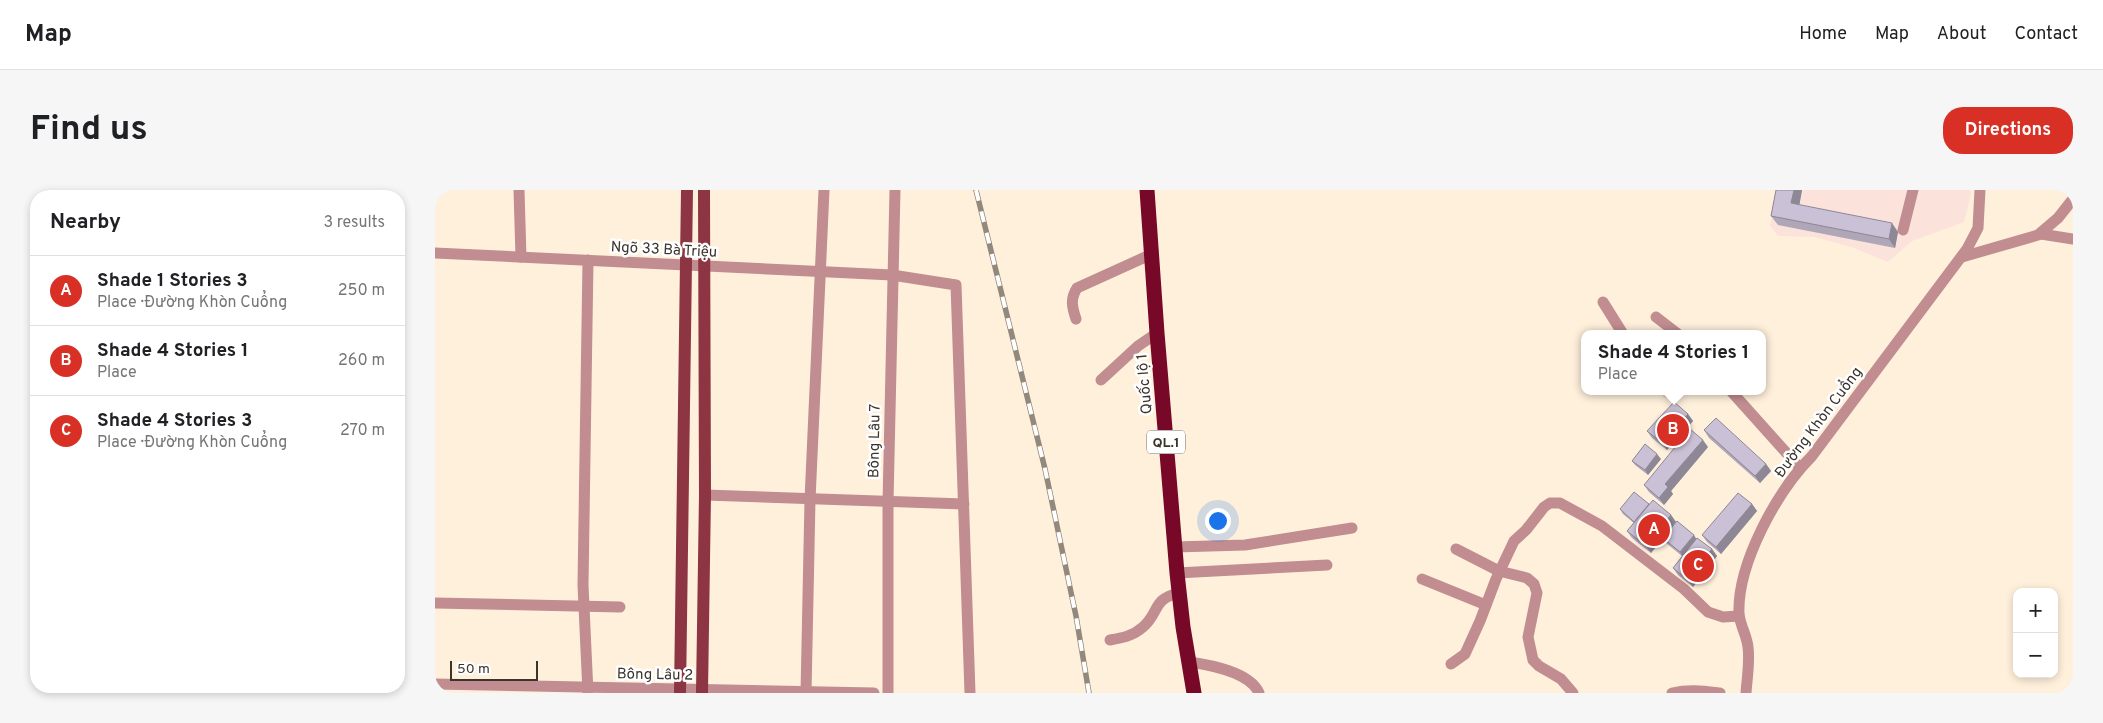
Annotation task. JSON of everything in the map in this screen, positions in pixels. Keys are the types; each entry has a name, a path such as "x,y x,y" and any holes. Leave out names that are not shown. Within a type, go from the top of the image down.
{"highway":[{"name":"Quốc lộ 1","path":"1147,190 1177,573 1183,627 1195,693"}],"main road":[{"path":"680,691 687,190"},
{"path":"702,691 705,495 704,190"}],"street":[{"path":"519,190 521,257"},
{"path":"806,692 810,500 824,190"},
{"name":"Bông Lâu 7","path":"887,693 888,502 895,190"},
{"path":"1903,230 1913,190"},
{"name":"Đường Khòn Cuổng","path":"1746,693 1749,648 1739,616 1741,585 1760,532 1800,468 1961,257 1978,228 1977,192"},
{"path":"1961,257 1998,248 2041,234 2058,218 2073,199"},
{"path":"2041,234 2073,239"},
{"name":"Ngõ 33 Bà Triệu","path":"435,253 892,275 955,285 964,504"},
{"path":"1076,318 1072,304 1073,294 1077,288 1152,254"},
{"path":"587,260 584,605 588,690"},
{"path":"1603,302 1620,330"},
{"path":"1656,317 1671,330"},
{"path":"1101,380 1139,346 1157,334"},
{"path":"1735,395 1800,468"},
{"path":"705,495 964,504 970,693"},
{"path":"1451,664 1465,654 1499,571 1514,541 1526,530 1544,507 1550,503 1560,502 1602,526 1684,589 1708,612 1723,617 1739,616"},
{"path":"1175,547 1245,545 1352,528"},
{"path":"1456,550 1499,571 1527,578 1534,584 1537,593 1528,637 1533,660 1539,666 1561,679 1573,693"},
{"path":"1177,573 1237,568 1327,565"},
{"path":"1422,579 1486,605"},
{"path":"1110,640 1125,638 1135,633 1143,627 1162,599 1179,593"},
{"path":"435,603 620,606"},
{"path":"1190,662 1212,665 1229,671 1246,679 1259,693"},
{"name":"Bông Lâu 2","path":"435,684 588,690 875,693"},
{"path":"1672,693 1683,690 1698,690 1720,693"}],"shaded area":[{"path":"1777,190 1970,190 1971,194 1964,222 1912,241 1888,262 1854,248 1815,237 1778,236 1770,226"}],"building":[{"path":"1776,190 1794,190 1791,203 1892,223 1889,239 1771,216"},
{"path":"1674,402 1688,414 1662,443 1647,431"},
{"path":"1716,418 1766,464 1755,476 1704,430"},
{"path":"1690,429 1703,440 1665,484 1668,487 1659,498 1644,485"},
{"path":"1645,444 1657,454 1645,470 1632,461"},
{"path":"1634,492 1649,504 1634,522 1620,509"},
{"path":"1738,493 1752,504 1716,547 1702,535"},
{"path":"1653,500 1671,515 1646,546 1627,531"},
{"path":"1677,521 1694,535 1680,552 1663,538"},
{"path":"1697,538 1712,549 1688,580 1673,568"}],"railway":[{"path":"976,190 1045,469 1076,616 1089,693"}],"place":[{"name":"Shade 4 Stories 1","path":"1673,430"},
{"name":"Shade 1 Stories 3","path":"1654,530"},
{"name":"Shade 4 Stories 3","path":"1698,566"}]}
